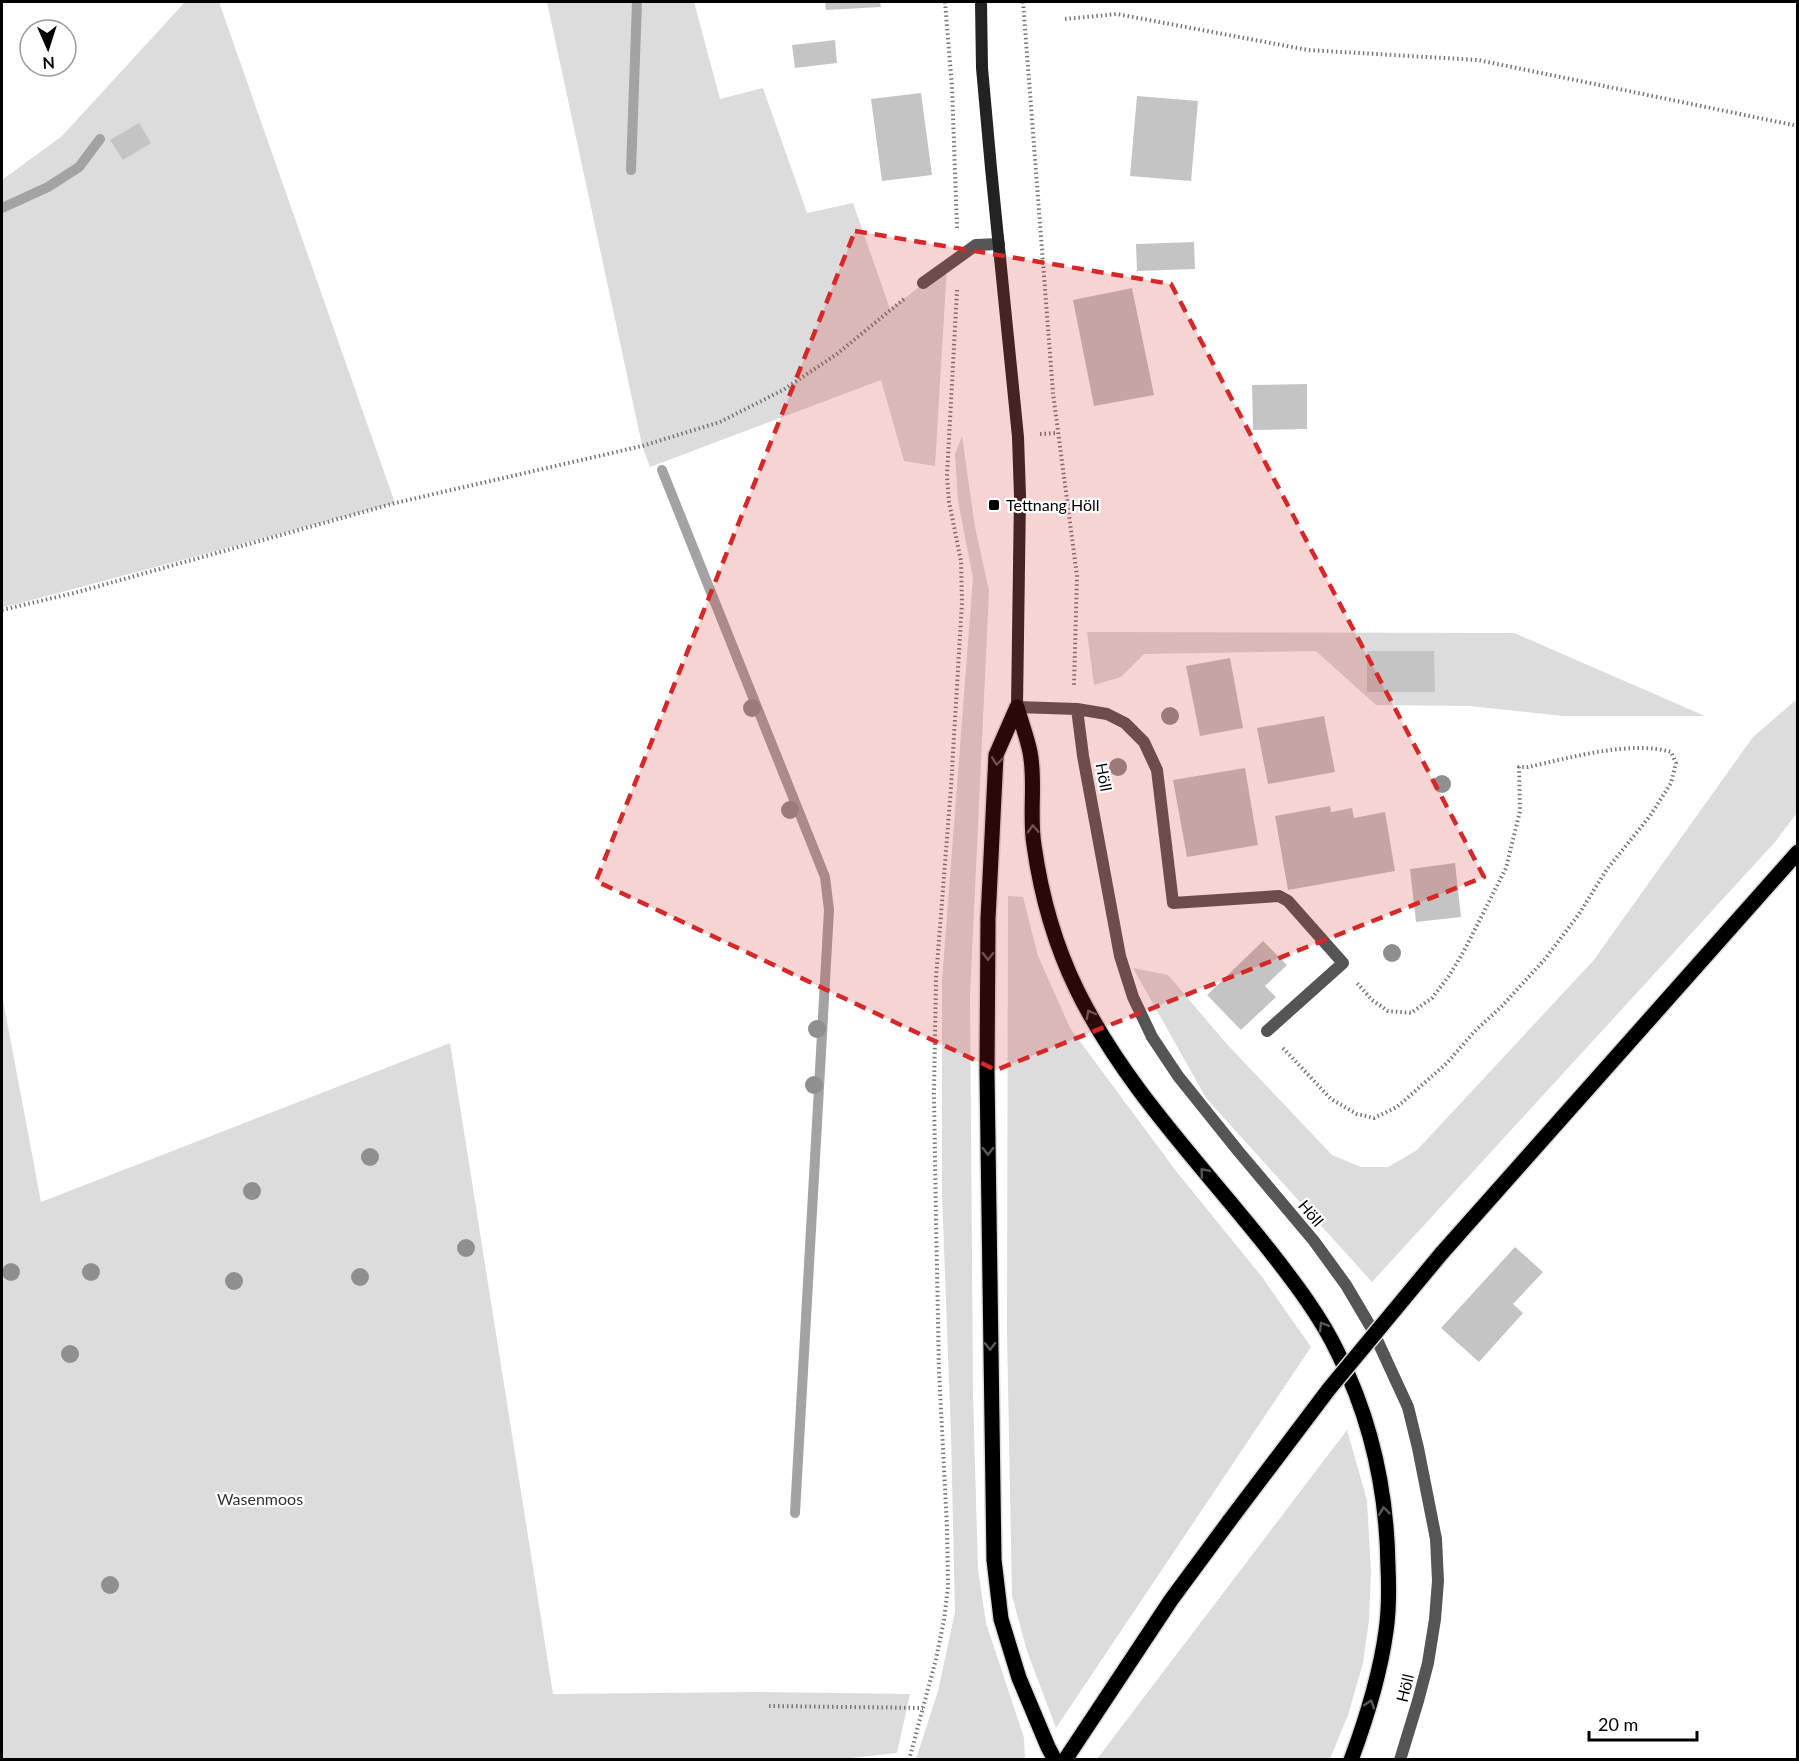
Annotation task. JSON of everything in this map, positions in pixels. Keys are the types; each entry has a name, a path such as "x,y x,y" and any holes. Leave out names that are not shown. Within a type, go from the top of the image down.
{"main road":[{"path":"981,2 982,69 1018,437 1020,484 1017,707 1030,753 1034,843 1047,910 1076,988 1101,1036 1140,1092 1271,1252 1318,1317 1350,1378 1366,1423 1380,1478 1388,1542 1389,1583 1387,1626 1381,1662 1373,1697 1351,1760"},
{"path":"1017,707 996,755 988,920 987,1073 994,1560 1001,1619 1019,1678 1055,1760"},
{"path":"1065,1760 1172,1599 1329,1389 1441,1254 1797,852"}],"lane":[{"path":"923,283 976,245 999,244"},
{"path":"1017,707 1107,714 1125,723 1144,742 1157,770 1173,903 1279,896 1288,901 1343,963 1267,1030"},
{"name":"Höll","path":"1077,710 1083,756 1118,945 1133,997 1152,1037 1178,1076 1314,1241 1346,1285 1372,1329 1408,1407 1436,1539 1438,1581 1428,1663 1419,1701 1400,1760"}],"path":[{"path":"909,1760 940,1640 948,1587 939,1370 934,1094 936,978 962,602 961,561 947,476 958,258 945,2"},
{"path":"1023,2 1053,393 1077,576 1074,691 1077,710"},
{"path":"1065,19 1117,14 1308,50 1478,60 1797,126"},
{"path":"2,610 74,593 394,503 642,446 720,422 783,390 837,354 923,283"},
{"path":"1267,1030 1331,1099 1357,1114 1374,1118 1397,1107 1447,1063 1545,959 1579,914 1607,869 1650,816 1671,783 1676,763 1671,752 1656,747 1633,749 1593,753 1519,767 1520,811 1506,868 1464,951 1449,975 1432,998 1412,1013 1388,1011 1372,1000 1361,989 1343,963"},
{"path":"769,1706 923,1708"}],"highlighted area":[{"path":"855,231 1171,284 1484,877 996,1070 596,881"}],"green space":[{"path":"185,2 219,2 395,503 2,608 2,180 62,136"},
{"path":"547,2 694,2 720,99 763,88 807,213 853,203 890,309 947,266 935,466 904,461 881,380 650,467 642,445"},
{"path":"962,436 975,527 989,591 970,996 973,1395 978,1570 986,1623 1024,1738 1025,1760 916,1759 938,1691 955,1612 942,1195 942,981 973,578 958,501 955,454"},
{"path":"1087,632 1514,633 1705,716 1563,716 1469,706 1376,705 1316,651 1144,654 1121,677 1094,685"},
{"path":"1797,699 1797,813 1775,842 1372,1282 1206,1098 1133,968 1168,975 1225,1042 1332,1155 1361,1167 1388,1167 1417,1150 1593,961 1753,737"},
{"path":"1008,896 1023,897 1038,956 1070,1028 1176,1171 1262,1277 1311,1347 1056,1728 1027,1651 1012,1596 1007,1332"},
{"name":"Wasenmoos","path":"2,995 41,1202 450,1043 553,1694 756,1692 910,1694 897,1753 833,1760 2,1759"},
{"path":"1347,1430 1367,1500 1371,1571 1369,1620 1363,1663 1348,1715 1330,1759 1097,1759"}],"building":[{"path":"825,2 880,2 881,7 826,10"},
{"path":"835,40 837,63 795,68 792,45"},
{"path":"921,93 932,175 882,181 871,99"},
{"path":"1137,96 1198,101 1191,181 1130,176"},
{"path":"139,123 151,143 123,160 110,140"},
{"path":"1194,242 1195,269 1137,271 1136,244"},
{"path":"1132,288 1154,395 1094,406 1073,300"},
{"path":"1307,384 1307,429 1253,430 1252,385"},
{"path":"1367,651 1434,651 1435,692 1367,692"},
{"path":"1230,658 1243,728 1200,736 1186,666"},
{"path":"1324,716 1335,772 1268,784 1257,728"},
{"path":"1245,768 1258,845 1187,857 1173,780"},
{"path":"1330,806 1331,812 1352,808 1354,818 1385,812 1395,871 1288,890 1275,816"},
{"path":"1455,863 1461,917 1416,922 1410,869"},
{"path":"1263,941 1287,965 1265,986 1276,997 1241,1030 1207,995"},
{"path":"1515,1247 1543,1272 1513,1304 1523,1313 1479,1362 1441,1328"}],"waterway":[{"path":"631,170 637,2"},
{"path":"2,208 48,187 79,167 100,139"},
{"path":"662,470 825,877 829,910 795,1513"}],"place":[{"name":"Tettnang Höll","path":"994,505"}]}
